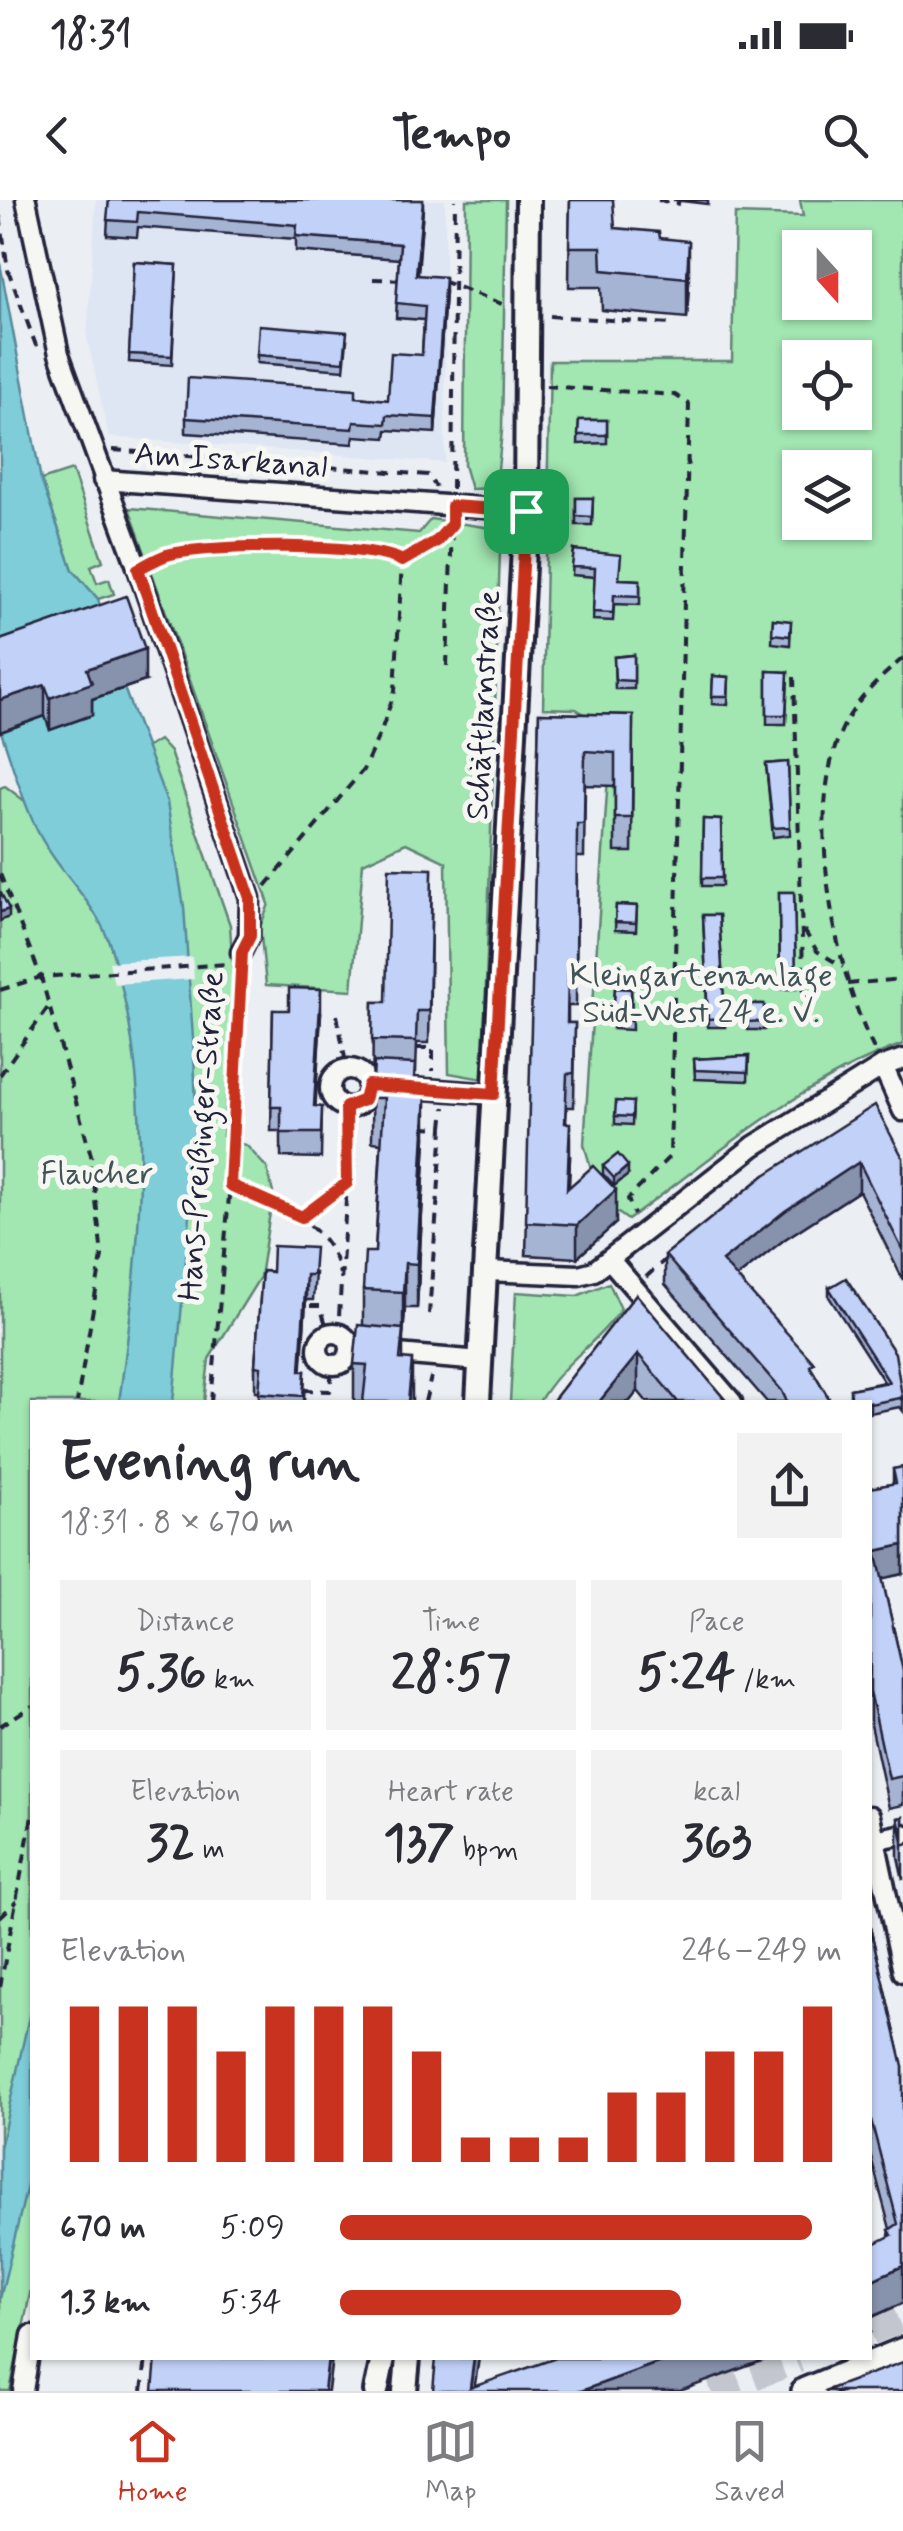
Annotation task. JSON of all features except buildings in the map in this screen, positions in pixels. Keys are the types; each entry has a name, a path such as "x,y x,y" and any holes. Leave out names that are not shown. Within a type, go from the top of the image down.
{"main road":[{"path":"805,2391 903,2351"}],"street":[{"name":"Am Isarkanal","path":"26,200 60,354 103,480 452,515 526,511"},
{"name":"Schäftlarnstraße","path":"478,1400 526,511 528,200"},
{"name":"Hans-Preißinger-Straße","path":"103,480 138,569 250,898 250,936 242,952"},
{"path":"487,1271 579,1275 610,1260 754,1146 883,1066 903,1059"},
{"path":"883,1066 903,1110"},
{"path":"368,1085 364,1100 346,1107 332,1099 330,1086 336,1074 347,1069 358,1071 368,1085 494,1094"},
{"path":"610,1260 730,1400"},
{"path":"333,1333 347,1339 350,1350 344,1361 332,1365 318,1352 320,1340 333,1333"},
{"path":"350,1350 481,1361"},
{"path":"903,1834 873,1840 903,1972"},
{"path":"23,2391 30,2347"},
{"path":"376,2391 382,2360"},
{"path":"405,2391 408,2360"}],"path":[{"path":"447,666 455,200"},
{"path":"658,200 680,204"},
{"path":"373,279 410,280"},
{"path":"428,281 454,284 528,315 670,324"},
{"path":"527,386 676,395 689,404 670,1156 628,1199 641,1234"},
{"path":"92,448 428,475 452,515"},
{"path":"402,561 437,541 452,515"},
{"path":"138,569 168,555 222,549 373,550 402,561"},
{"path":"250,898 276,878 342,797 363,770 381,731 395,690 402,561"},
{"path":"883,1066 861,1023 848,984 832,910 827,789 842,730 851,713 875,682 903,658"},
{"path":"794,677 804,1003"},
{"path":"0,874 50,1005 91,1156 102,1256 77,1400"},
{"path":"802,926 817,951 845,968"},
{"path":"0,990 40,976 227,964 242,952"},
{"name":"Hans-Preißinger-Straße","path":"210,1400 230,1185 242,952"},
{"path":"848,984 903,978"},
{"path":"0,1076 50,1005"},
{"path":"338,1015 347,1069"},
{"path":"417,1048 433,1048 433,1091"},
{"path":"333,1333 342,1281 346,1107"},
{"path":"414,1127 442,1128 429,1314"},
{"path":"302,1217 347,1183"},
{"path":"230,1185 302,1217 335,1251 342,1281"},
{"path":"635,1287 671,1254"},
{"path":"310,1306 320,1306 333,1333"},
{"path":"425,1400 438,1359"},
{"path":"303,1390 330,1391 332,1365"},
{"path":"0,1726 30,1707"},
{"path":"0,1988 30,1827"},
{"path":"0,1916 17,1901"},
{"path":"146,2360 142,2389 157,2388"}],"shaded area":[{"path":"96,200 445,200 445,463 109,437 87,338"}],"green space":[{"path":"466,200 506,200 502,431 496,488 471,489 464,465"},
{"name":"Kleingartenanlage Süd-West 24 e. V.","path":"800,200 903,200 903,1044 794,1099 628,1220 600,1200 584,1144 611,730 576,709 543,708 550,361 732,361 735,214 803,216"},
{"path":"72,470 103,561 91,566 97,583 109,579 114,594 98,599 73,570 41,480"},
{"path":"129,508 419,533 431,519 491,528 500,552 483,1079 449,1073 446,862 406,843 363,863 352,990 266,985 260,927 269,904"},
{"name":"Flaucher","path":"159,740 170,752 230,925 234,989 223,1136 247,1146 267,1168 273,1193 260,1277 209,1359 204,1400 30,1400 30,2294 10,2391 0,2391 0,788 5,786 26,802 37,829 160,786 146,748"},
{"path":"609,1283 621,1309 558,1375 540,1400 510,1400 516,1292 577,1296"}],"water":[{"path":"0,263 41,480 73,570 98,599 108,634 0,671"},
{"path":"124,688 167,802 184,907 197,1139 173,1400 119,1400 138,1232 139,1117 135,1060 111,948 96,916 38,832 1,732 45,716 50,730 87,701"},
{"path":"30,2012 30,2173 0,2299 0,2148"}],"pier":[{"path":"192,957 194,979 114,984 109,962"}],"tunnel":[{"path":"872,2329 903,2317"},
{"path":"711,2391 793,2360"}],"route":[{"path":"452,506 526,511 494,1094 368,1085 361,1104 346,1107 347,1183 302,1217 230,1185 242,952 250,936 250,898 138,569 168,555 222,549 373,550 402,561 437,541 452,524 452,506"}]}
